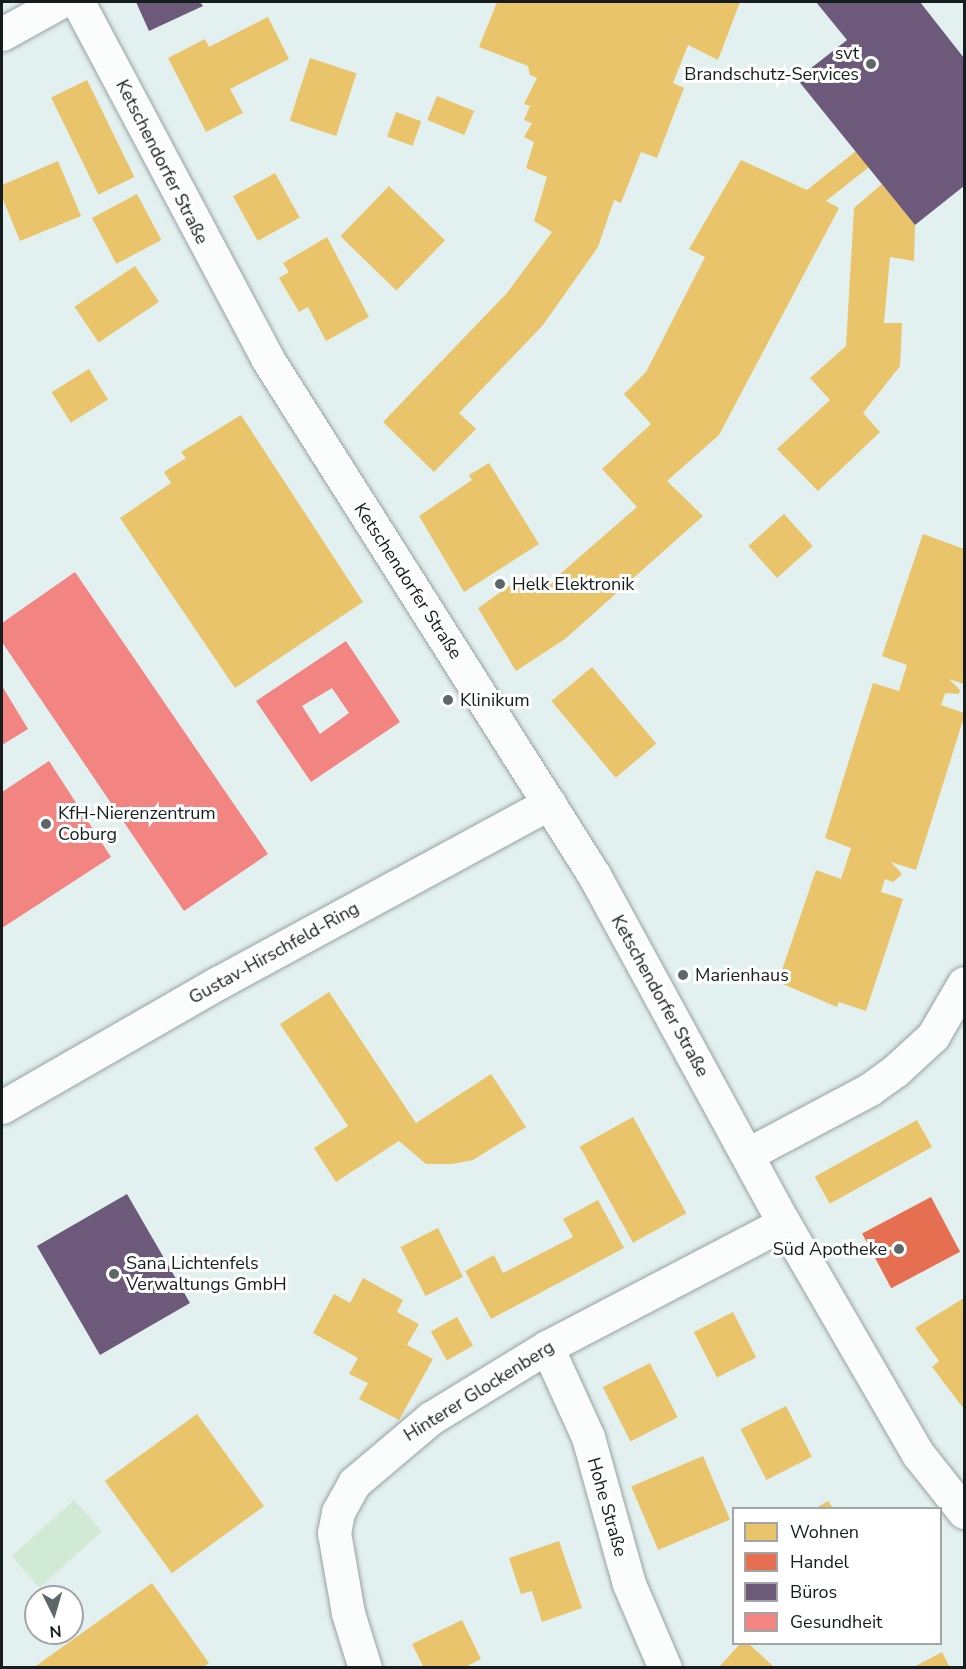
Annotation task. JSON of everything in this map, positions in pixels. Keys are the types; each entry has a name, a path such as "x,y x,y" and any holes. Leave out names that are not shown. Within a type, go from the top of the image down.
{"street":[{"path":"2,34 60,2"},
{"name":"Ketschendorfer Straße","path":"78,2 262,350 594,875 784,1223 918,1454 964,1512"},
{"name":"Gustav-Hirschfeld-Ring","path":"2,1107 549,803"},
{"path":"748,1154 870,1089 895,1071 933,1036 964,983"},
{"name":"Hinterer Glockenberg","path":"365,1668 348,1613 334,1533 344,1497 381,1456 431,1418 547,1347 784,1223"},
{"name":"Hohe Straße","path":"547,1347 588,1437 629,1584 664,1668"}],"green space":[{"path":"74,1500 102,1531 42,1585 38,1585 12,1556"}],"building: Wohnen":[{"path":"497,2 740,2 718,60 688,45 673,83 684,88 657,158 641,152 621,203 614,200 598,247 543,325 459,413 476,429 434,472 383,422 507,293 552,232 534,221 547,177 526,168 534,142 524,137 532,123 524,120 530,106 524,104 537,78 530,75 528,66 479,47"},
{"path":"268,17 289,59 230,89 243,113 206,132 168,58 205,39 209,47"},
{"path":"310,58 357,73 336,136 290,121"},
{"path":"87,80 134,177 98,195 51,98"},
{"path":"437,96 474,111 464,135 427,120"},
{"path":"396,112 421,121 412,146 387,136"},
{"path":"856,151 869,167 826,201 839,208 719,435 667,481 703,516 565,639 516,671 478,608 525,575 537,594 637,507 602,469 651,424 624,394 646,372 705,257 689,249 741,160 807,190"},
{"path":"58,161 81,216 20,241 2,197 2,185"},
{"path":"275,173 300,218 258,241 233,196"},
{"path":"882,184 915,225 914,261 890,257 884,323 902,323 900,366 863,413 880,432 818,491 777,449 830,400 810,378 846,346 854,208"},
{"path":"389,186 445,240 396,291 340,236"},
{"path":"137,194 161,240 116,264 92,218"},
{"path":"327,237 369,317 326,341 308,307 299,312 279,278 289,272 283,263"},
{"path":"135,266 159,302 99,342 74,307"},
{"path":"89,369 108,400 71,423 52,392"},
{"path":"241,415 363,602 235,688 120,518 171,483 164,472 186,458 181,452"},
{"path":"489,463 539,544 464,592 419,516 472,480 469,475"},
{"path":"784,514 813,546 777,578 748,546"},
{"path":"923,534 964,549 964,684 949,679 960,690 959,694 945,693 941,705 964,713 964,717 916,870 891,862 902,874 893,882 885,879 881,892 903,899 866,1011 839,1002 837,1007 778,982 816,870 841,879 851,848 825,838 873,683 899,691 907,665 882,656"},
{"path":"592,667 656,744 616,778 551,701"},
{"path":"329,992 416,1123 491,1074 526,1127 473,1160 452,1164 426,1164 399,1141 336,1182 314,1148 348,1126 280,1024"},
{"path":"633,1117 686,1213 633,1243 580,1147"},
{"path":"917,1120 932,1147 830,1204 815,1177"},
{"path":"598,1200 624,1248 491,1319 465,1271 494,1255 503,1273 573,1237 563,1219"},
{"path":"438,1228 463,1277 426,1296 401,1247"},
{"path":"363,1278 403,1300 397,1312 419,1324 407,1345 433,1359 399,1420 359,1399 368,1383 349,1374 358,1358 313,1333 334,1294 350,1303"},
{"path":"964,1298 964,1409 932,1367 939,1361 915,1328"},
{"path":"733,1312 756,1357 717,1377 694,1332"},
{"path":"457,1317 473,1346 447,1360 431,1332"},
{"path":"650,1363 678,1417 630,1441 603,1387"},
{"path":"786,1406 812,1457 766,1480 741,1429"},
{"path":"197,1414 264,1506 172,1573 105,1481"},
{"path":"703,1456 730,1520 658,1550 631,1486"},
{"path":"828,1501 832,1507 818,1507"},
{"path":"559,1541 582,1608 542,1622 532,1591 521,1594 509,1558"},
{"path":"152,1583 209,1663 202,1668 33,1668 65,1645 84,1645 84,1632"},
{"path":"462,1620 481,1659 464,1668 424,1668 412,1644"},
{"path":"739,1645 750,1645 775,1668 718,1668"},
{"path":"942,1652 950,1668 912,1668"}],"building: Handel":[{"path":"931,1197 960,1252 891,1288 862,1234"}],"building: Büros":[{"path":"136,2 200,2 203,6 149,31"},
{"path":"816,2 920,2 964,58 964,186 915,225 797,79 847,40"},
{"name":"Sana Lichtenfels Verwaltungs GmbH","path":"127,1194 190,1303 100,1355 37,1246"}],"building: Gesundheit":[{"path":"75,572 268,854 184,911 2,642 2,623"},
{"path":"346,641 400,722 311,782 256,701","holes":["332,688 349,713 320,734 302,706"]},
{"path":"2,686 28,729 2,745"},
{"name":"KfH-Nierenzentrum Coburg","path":"49,761 111,857 2,928 2,792"}],"place":[{"name":"svt Brandschutz-Services","path":"871,64"},
{"name":"Helk Elektronik","path":"500,584"},
{"name":"Klinikum","path":"448,700"},
{"name":"KfH-Nierenzentrum Coburg","path":"46,824"},
{"name":"Marienhaus","path":"683,975"},
{"name":"Süd Apotheke","path":"899,1249"},
{"name":"Sana Lichtenfels Verwaltungs GmbH","path":"114,1274"}]}
